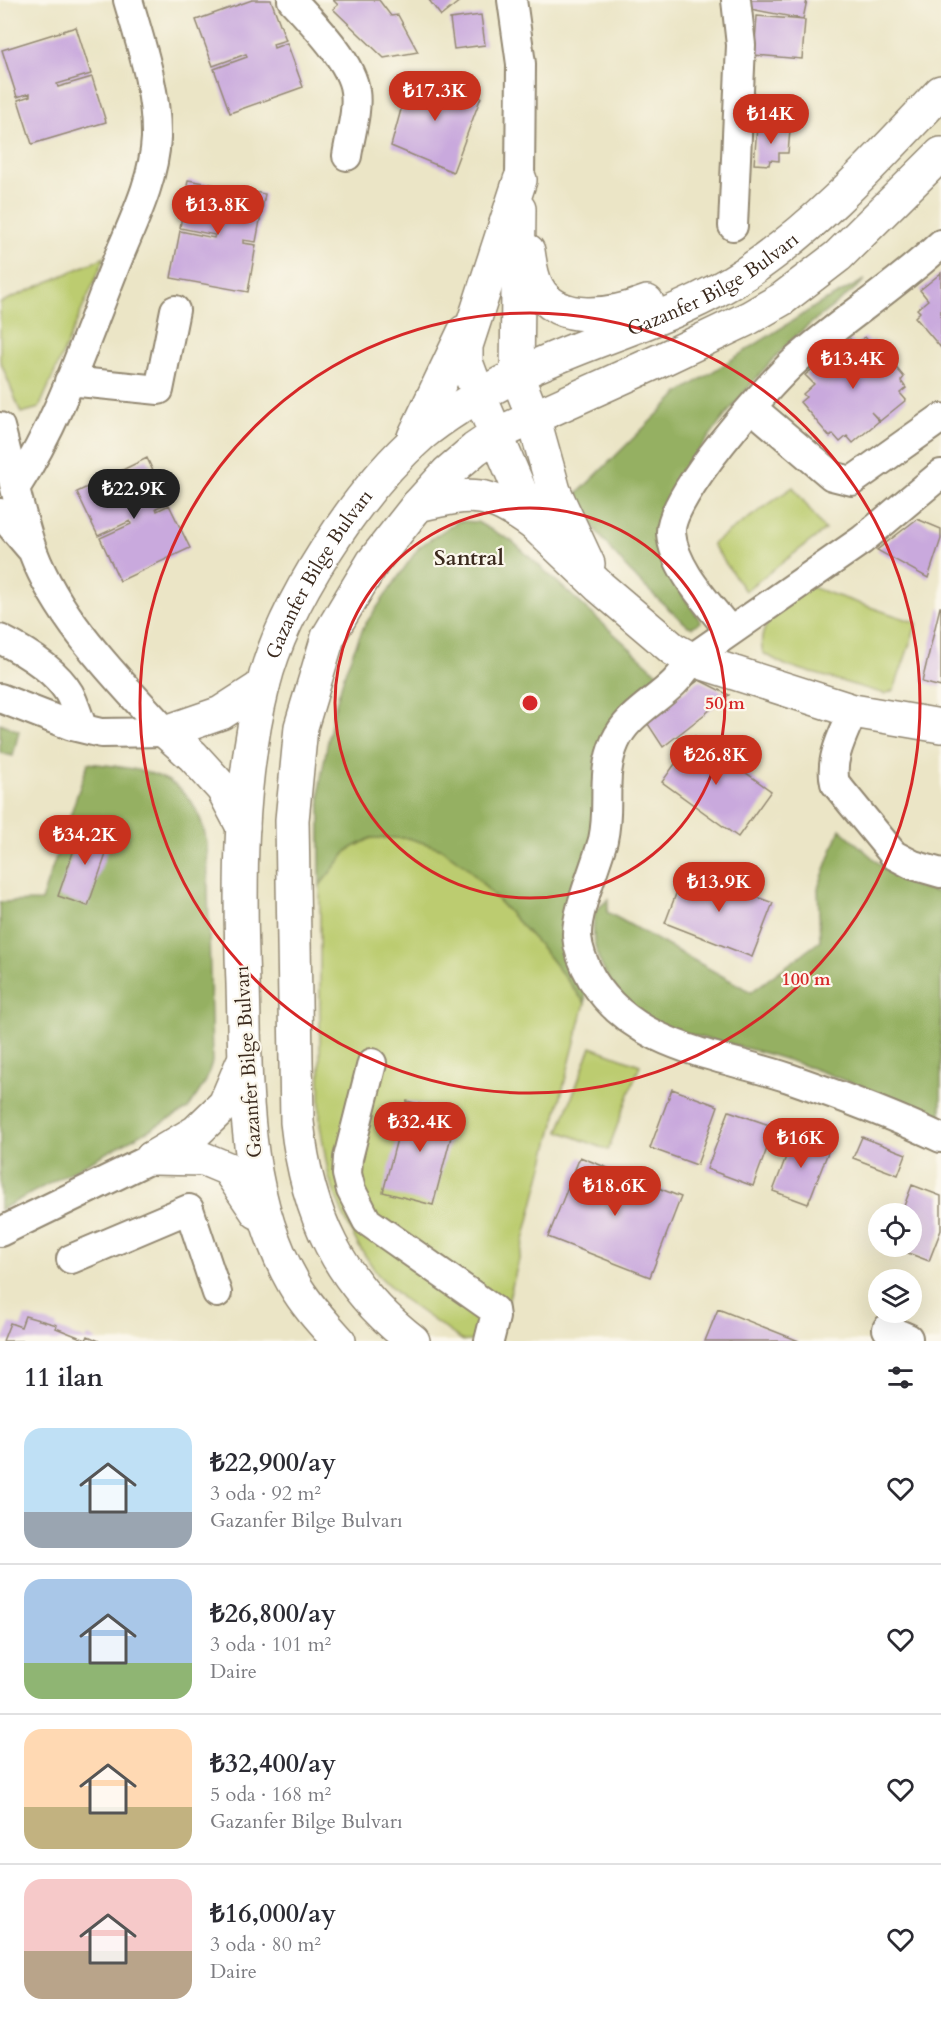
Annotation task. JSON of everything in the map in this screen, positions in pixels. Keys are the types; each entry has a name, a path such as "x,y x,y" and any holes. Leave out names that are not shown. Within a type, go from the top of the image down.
{"main road":[{"name":"Gazanfer Bilge Bulvarı","path":"339,1341 294,1283 268,1225 256,1179 245,1057 241,948 243,827 251,752 262,686 282,631 304,585 358,506 409,446 446,415 517,376 580,346 712,294 749,272 841,198 941,92"},
{"name":"Gazanfer Bilge Bulvarı","path":"413,1341 358,1289 334,1254 316,1215 301,1162 297,1122 292,820 301,727 328,637 373,562 418,504 463,459 497,434 663,359 782,299 838,256 941,154"},
{"path":"520,195 537,288 552,302 584,315 640,305 674,293 707,280 791,239"},
{"path":"409,446 478,303 520,195"},
{"path":"520,195 517,376 533,416 554,491 600,587"},
{"path":"478,303 466,346 466,362 497,434 520,496 534,524"},
{"path":"418,504 452,497 485,496 500,502 534,524 646,628 690,659 853,711 941,726"},
{"path":"243,827 223,789 193,756 166,732 221,713 262,686"},
{"path":"152,1158 196,1132 225,1104 245,1057"},
{"path":"152,1158 204,1159 228,1169 245,1197 268,1225"}],"street":[{"path":"16,487 33,461 69,381 138,206 154,158 156,116 146,62 128,0"},
{"path":"292,0 332,47 355,88 356,103 347,156"},
{"path":"512,0 521,64 520,195"},
{"path":"733,226 741,45 736,0"},
{"path":"729,630 684,567 674,547 671,531 683,496 752,408 794,362 941,243"},
{"path":"69,381 159,390 175,310"},
{"path":"752,408 832,476 852,481 941,418"},
{"path":"0,427 33,552 58,601 85,639 166,732"},
{"path":"941,474 862,540 690,659 677,682 625,725 609,757 605,772 607,803 604,837 579,921 577,937 590,974 610,1004 648,1033 703,1054 759,1068 838,1095 941,1138"},
{"path":"0,513 33,552"},
{"path":"0,639 20,649 58,680 69,694 83,728"},
{"path":"0,698 83,728 122,734 166,732"},
{"path":"853,711 834,760 832,773 835,783 894,855 913,865 941,873"},
{"path":"372,1063 348,1158 347,1174 351,1190 367,1221 494,1310 495,1317 489,1341"},
{"path":"0,1232 152,1158"},
{"path":"71,1259 189,1209 217,1293"}],"green space":[{"path":"105,257 39,408 21,413 0,360 0,303"},
{"path":"865,280 797,335 760,374 711,434 669,497 658,523 656,542 669,574 701,622 692,627 688,626 655,597 611,550 575,496 679,393 819,304"},
{"path":"793,487 825,530 745,591 712,544"},
{"path":"458,521 477,522 512,541 666,681 601,742 595,756 596,804 585,1003 542,948 466,866 440,848 408,838 371,838 348,850 320,885 320,783 333,714 346,669 364,626 419,547"},
{"path":"808,586 917,623 894,690 885,694 785,665 763,653 761,642 768,623 782,607"},
{"path":"0,723 19,731 13,756 0,753"},
{"path":"88,763 131,769 166,779 180,789 191,802 200,820 207,843 212,1062 206,1081 188,1109 0,1210 0,902 41,901"},
{"path":"840,829 891,874 910,885 941,893 941,1122 815,1069 755,1050 690,1035 658,1023 641,1014 627,1001 610,981 599,960 594,937 595,911 609,899 607,912 751,992 820,941 818,888"},
{"path":"371,838 408,838 440,848 466,866 542,948 585,1003 498,1341 463,1341 403,1299 378,1275 358,1245 329,1178 320,1125 320,885 348,850"},
{"path":"591,1047 640,1065 608,1150 559,1131"}],"building":[{"path":"252,0 271,0 286,40 273,44 274,48 287,43 303,87 230,113 214,69 247,57 246,54 213,66 196,20"},
{"path":"333,0 379,0 391,16 398,15 418,52 384,58 333,9 338,5"},
{"path":"429,0 461,0 441,16"},
{"path":"751,0 807,0 803,19 750,9"},
{"path":"481,15 485,45 454,49 450,19"},
{"path":"757,16 805,20 802,59 754,55"},
{"path":"76,27 91,74 57,84 58,87 92,77 106,122 32,144 18,100 30,96 30,93 17,97 2,50"},
{"path":"438,79 481,97 453,172 391,146 408,84"},
{"path":"757,127 790,130 788,153 779,153 779,161 770,160 769,165 754,164"},
{"path":"188,180 265,194 256,242 243,240 243,243 256,245 248,292 171,278 180,231 214,238 215,235 180,228"},
{"path":"941,273 941,348 915,317 920,312 917,309 928,300 920,290"},
{"path":"865,337 870,343 873,340 904,377 901,381 906,388 900,393 906,400 880,421 871,412 879,421 853,443 847,436 840,442 833,434 830,437 800,402 806,397 803,394 814,384 805,375 850,339 855,345"},
{"path":"147,458 168,503 156,508 157,511 169,505 190,548 120,581 100,538 131,524 130,521 98,536 77,492"},
{"path":"917,519 941,529 941,539 928,578 877,550"},
{"path":"941,607 941,687 922,682"},
{"path":"699,680 729,695 663,747 646,721"},
{"path":"695,736 771,791 738,837 662,782"},
{"path":"82,826 112,837 88,906 58,896"},
{"path":"685,870 773,903 752,957 665,923"},
{"path":"672,1089 718,1106 697,1165 650,1148"},
{"path":"407,1101 457,1114 433,1205 383,1192"},
{"path":"729,1111 775,1127 753,1186 707,1169"},
{"path":"795,1133 830,1147 808,1204 773,1191"},
{"path":"862,1137 906,1154 898,1175 853,1158"},
{"path":"580,1157 681,1197 650,1277 548,1237"},
{"path":"912,1185 941,1196 941,1230 929,1261 918,1257 922,1257 922,1203 905,1203"},
{"path":"718,1309 799,1341 705,1341"},
{"path":"25,1316 57,1325 56,1328 86,1340 88,1336 99,1341 3,1341 10,1323 21,1327"}],"district":[{"name":"Santral","path":"469,558"}]}
